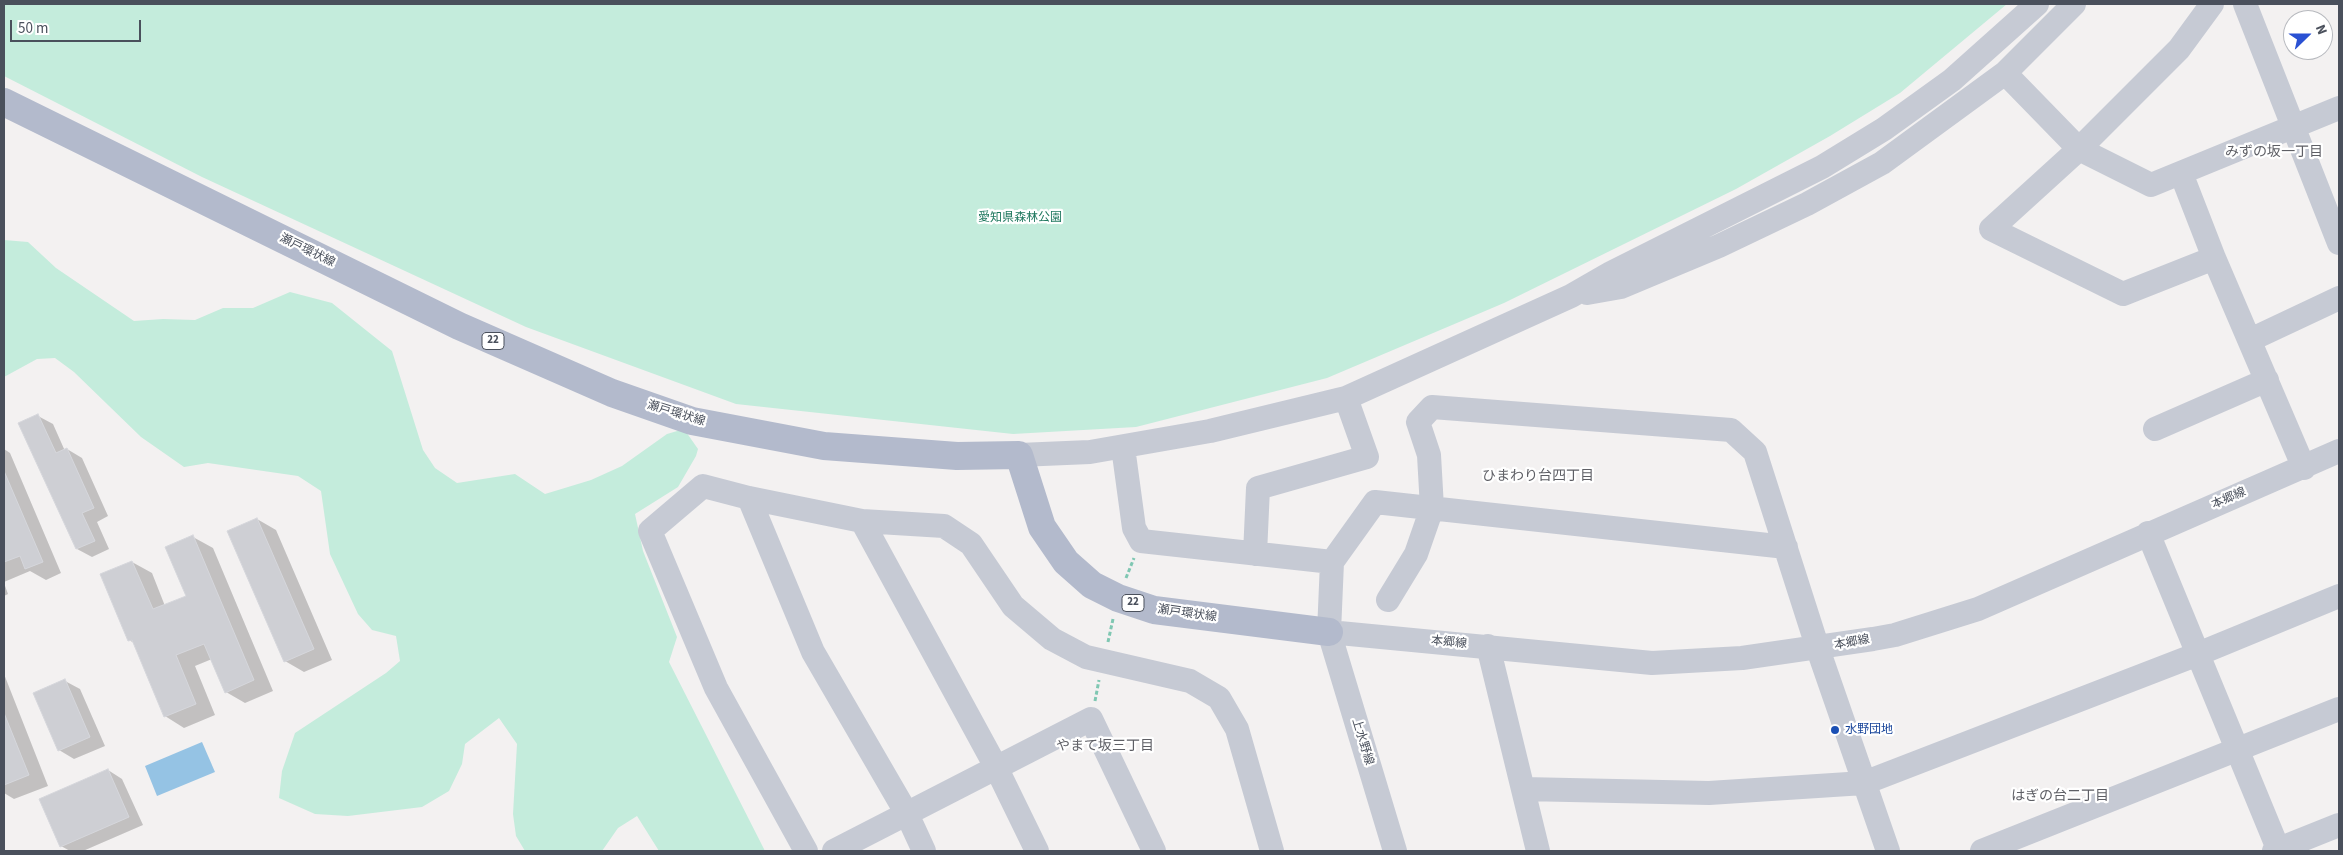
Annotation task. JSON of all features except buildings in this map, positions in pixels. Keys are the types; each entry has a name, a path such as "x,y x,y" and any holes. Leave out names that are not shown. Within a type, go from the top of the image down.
{"main road":[{"name":"瀬戸環状線","path":"4,102 459,326 612,393 692,421 824,446 957,456 1019,455 1042,527 1066,562 1092,585 1118,598 1154,610 1329,632"}],"street":[{"path":"1019,455 1090,452 1210,432 1346,398 1571,296 1611,273 1822,167 1884,129 1952,80 2037,4"},
{"path":"1571,296 1621,287 1719,246 1807,204 1882,163 2004,73 2074,4"},
{"path":"2212,4 2179,49 2080,150 1991,229 2123,294 2214,258"},
{"path":"2245,4 2339,243"},
{"path":"2004,73 2080,150 2151,185 2339,108"},
{"path":"2181,173 2214,258 2304,468"},
{"path":"2250,340 2339,298"},
{"path":"2155,429 2267,380"},
{"path":"1255,554 1258,488 1367,457 1346,398"},
{"path":"1388,600 1416,554 1432,508 1429,455 1418,422 1432,407 1731,430 1755,452 1818,649 1888,851"},
{"path":"1123,447 1134,528 1141,541 1332,562 1375,502 1786,547"},
{"name":"本郷線","path":"1329,632 1652,663 1742,658 1818,649 1895,636 1978,609 2148,533 2304,468 2339,451"},
{"path":"806,851 716,688 650,531 703,486 749,498 862,520 944,526 971,544 1013,606 1052,639 1086,657 1190,681 1219,698 1237,729 1272,851"},
{"path":"749,498 813,652 907,814 924,851"},
{"path":"862,520 996,767 1037,851"},
{"path":"2148,533 2277,851 2339,825"},
{"name":"上水野線","path":"1332,562 1329,632 1395,851"},
{"path":"1523,789 1709,793 1864,783 2198,654 2339,596"},
{"path":"1488,646 1538,851"},
{"path":"1982,851 2339,709"},
{"path":"834,851 1091,719 1154,851"}],"path":[{"path":"1118,598 1141,541"}],"green space":[{"name":"愛知県森林公園","path":"4,4 2007,4 1900,93 1830,136 1736,189 1504,303 1327,378 1136,427 1013,434 736,404 526,327 202,177 4,76"},
{"path":"4,240 28,242 56,268 134,321 163,319 195,320 223,308 253,308 290,292 332,303 392,351 423,450 435,468 457,483 515,474 545,494 591,480 622,466 667,434 684,429 698,449 696,456 678,487 635,514 643,551 677,637 669,662 765,851 659,851 637,816 618,828 602,851 525,851 516,836 513,814 517,744 499,718 465,744 462,764 449,791 422,807 348,816 315,814 279,798 282,771 295,733 386,673 400,661 396,636 372,630 358,614 330,554 321,491 298,476 208,463 184,467 141,437 74,372 55,358 37,359 4,377"}],"water":[{"path":"202,742 215,772 157,796 145,766"}],"place":[{"name":"水野団地","path":"1835,730"}],"district":[{"name":"みずの坂一丁目","path":"2274,153"},
{"name":"ひまわり台四丁目","path":"1538,477"},
{"name":"やまて坂三丁目","path":"1105,747"},
{"name":"はぎの台二丁目","path":"2060,797"}]}
